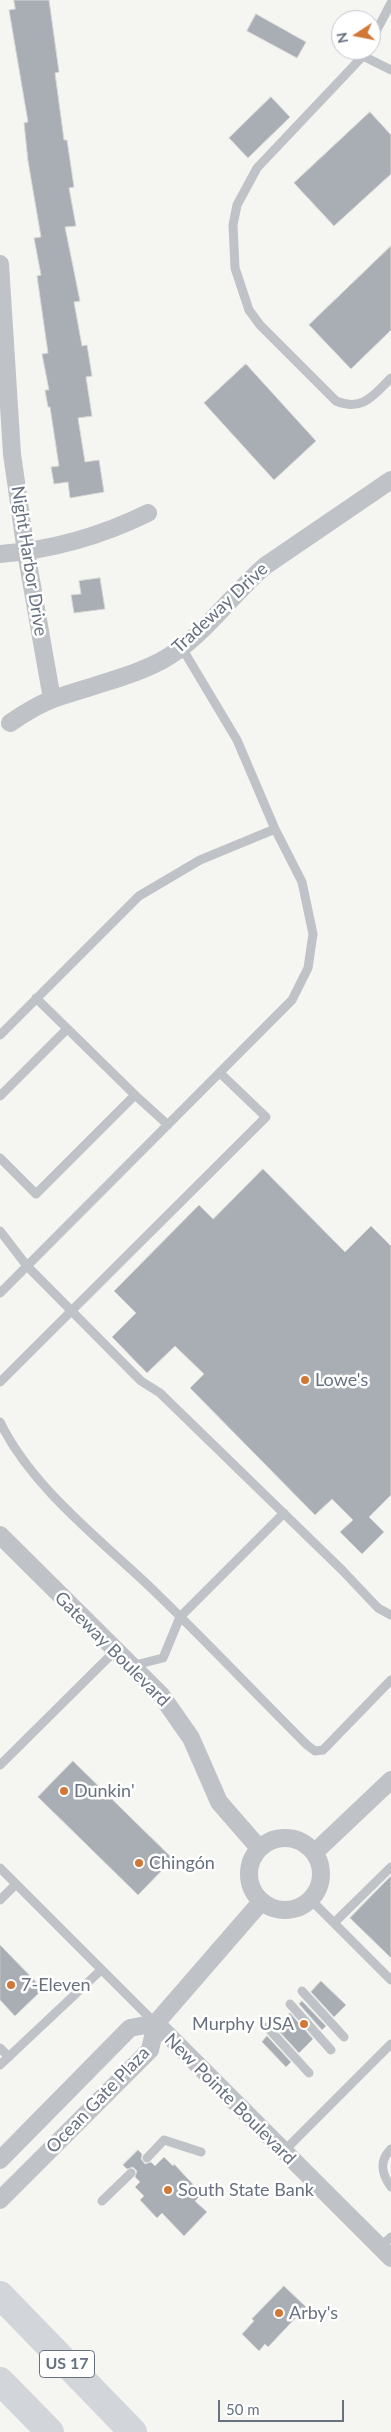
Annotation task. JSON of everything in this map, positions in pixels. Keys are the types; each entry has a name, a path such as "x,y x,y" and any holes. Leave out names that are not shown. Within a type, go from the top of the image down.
{"highway":[{"name":"US 17","path":"0,2295 132,2432"},
{"path":"0,2322 43,2362 132,2432"},
{"path":"0,2380 50,2432"}],"street":[{"name":"Night Harbor Drive","path":"0,264 2,333 12,454 26,552 52,699"},
{"name":"Tradeway Drive","path":"3,730 52,699 127,677 182,648 213,620 247,582 265,566 391,480"},
{"path":"0,554 26,552 82,540 120,527 148,513"},
{"name":"Gateway Boulevard","path":"0,1535 116,1650 172,1709 191,1738 210,1786 219,1802 259,1848"},
{"path":"314,1853 391,1780"},
{"path":"288,1838 298,1840 314,1853 321,1871 318,1890 311,1900 293,1909 282,1910 271,1908 261,1902 254,1893 249,1881 249,1869 252,1858 259,1848 268,1842 288,1838"},
{"name":"Ocean Gate Plaza","path":"0,2200 150,2050 156,2024 261,1902"},
{"path":"0,2160 130,2028 156,2024"},
{"name":"New Pointe Boulevard","path":"156,2024 284,2152 387,2247"}],"lane":[{"path":"381,22 391,3"},
{"path":"358,60 257,168 237,205 232,246 235,268 249,310 260,324 336,401 348,405 360,404 371,398 391,378"},
{"path":"376,60 391,70"},
{"path":"0,1293 292,1000 308,968 313,934 302,882 275,829 236,740 182,648"},
{"path":"0,1035 139,896 200,860 275,829"},
{"path":"36,998 168,1125"},
{"path":"0,1096 67,1029"},
{"path":"0,1382 71,1309 266,1117 220,1073"},
{"path":"1,1161 36,1194 135,1095"},
{"path":"0,1231 26,1266 141,1381 160,1394 284,1513 378,1608 391,1615"},
{"path":"0,1422 10,1442 33,1476 180,1617 307,1745 315,1750 322,1750 391,1680"},
{"path":"131,1666 163,1658 180,1617 284,1513"},
{"path":"0,1765 116,1650"},
{"path":"334,1923 391,1866"},
{"path":"0,1868 156,2024"},
{"path":"0,1900 16,1884"},
{"path":"311,1900 391,1980"},
{"path":"0,2065 101,1970"},
{"path":"302,1991 344,2037"},
{"path":"290,2004 331,2050"},
{"path":"267,2027 309,2073"},
{"path":"284,2152 391,2044"},
{"path":"0,2048 8,2057"},
{"path":"146,2158 164,2140 201,2152"},
{"path":"391,2149 383,2157 382,2173 391,2187"},
{"path":"102,2201 131,2173"}],"building":[{"path":"14,0 49,0 59,72 55,73 64,140 67,140 74,187 69,188 76,226 65,227 80,301 74,302 82,346 87,345 92,376 86,377 92,416 78,418 85,462 99,460 104,492 70,498 68,482 54,484 51,467 59,466 50,407 48,407 45,390 49,390 42,354 48,353 37,276 41,275 34,238 41,237 28,161 24,123 28,122 9,10 15,9"},
{"path":"256,14 306,42 297,58 247,31"},
{"path":"271,97 290,117 248,158 229,138"},
{"path":"370,112 391,135 391,174 334,226 294,183"},
{"path":"391,246 391,330 351,369 309,325"},
{"path":"246,364 316,441 274,480 204,403"},
{"path":"100,578 105,609 74,613 71,595 81,594 79,581"},
{"path":"263,1169 345,1252 371,1226 391,1246 391,1495 369,1517 384,1532 362,1554 340,1532 353,1520 332,1499 315,1515 190,1388 204,1374 175,1346 147,1373 112,1337 136,1313 114,1291 199,1205 213,1219"},
{"path":"73,1761 173,1859 138,1895 38,1797"},
{"path":"391,1876 391,1958 350,1918"},
{"path":"0,1945 43,1989 15,2016 0,2000"},
{"path":"321,1981 346,2005 334,2017 311,1992"},
{"path":"302,2001 326,2026 322,2030 299,2004"},
{"path":"290,2013 313,2039 299,2053 276,2028"},
{"path":"267,2036 291,2062 286,2067 262,2042"},
{"name":"South State Bank","path":"138,2150 142,2154 141,2159 145,2164 151,2162 155,2166 164,2157 173,2166 174,2164 202,2194 195,2201 207,2212 184,2236 162,2213 157,2218 140,2200 144,2196 135,2187 140,2182 135,2177 137,2171 133,2167 127,2169 123,2165"},
{"name":"Arby's","path":"284,2286 306,2307 268,2347 265,2344 259,2351 242,2334 254,2321 252,2319"}],"place":[{"name":"Lowe's","path":"305,1380"},
{"name":"Dunkin'","path":"64,1791"},
{"name":"Chingón","path":"139,1863"},
{"name":"7-Eleven","path":"11,1985"},
{"name":"Murphy USA","path":"304,2024"},
{"name":"South State Bank","path":"168,2190"},
{"name":"Arby's","path":"279,2313"}]}
